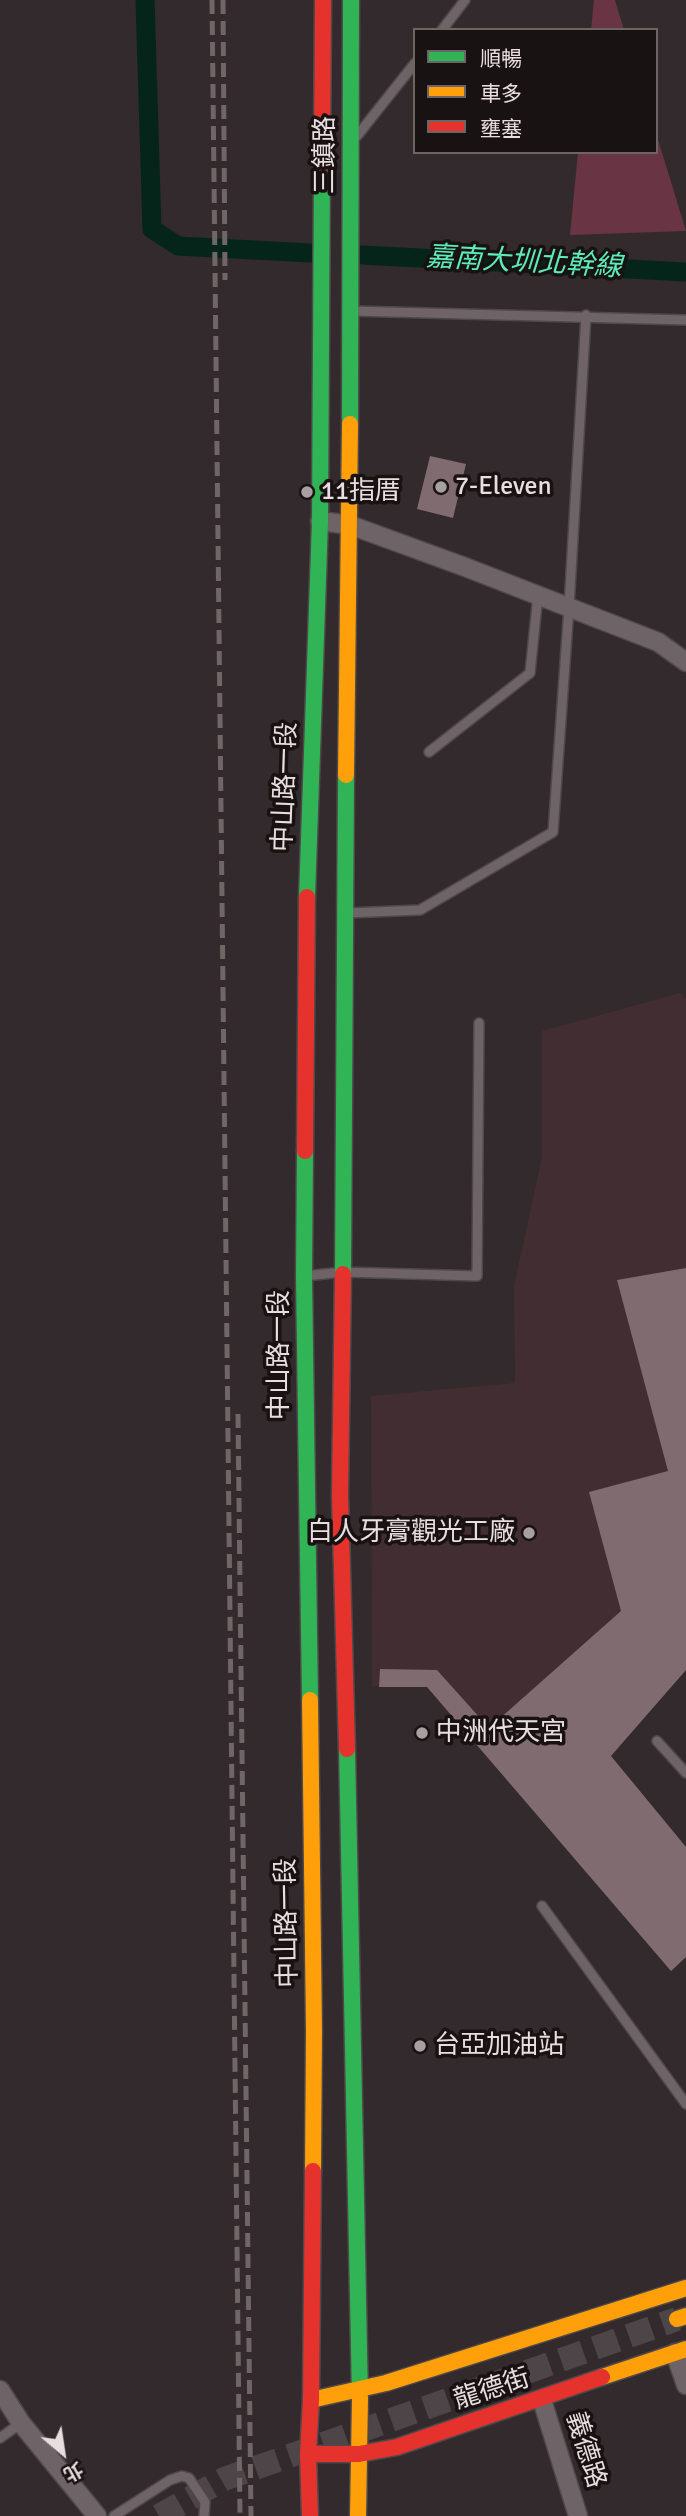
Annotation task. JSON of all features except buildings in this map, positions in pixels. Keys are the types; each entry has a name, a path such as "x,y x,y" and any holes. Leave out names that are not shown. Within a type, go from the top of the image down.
{"main road":[{"name":"三鎮路","path":"321,311 323,0"},
{"name":"三鎮路","path":"351,0 351,311"},
{"name":"中山路一段","path":"321,311 320,521 307,883 304,1276 334,2033 358,2388 358,2516"},
{"name":"中山路一段","path":"310,2516 309,2376 334,2033 351,311"},
{"name":"龍德街","path":"311,2400 386,2383 686,2288"},
{"name":"龍德街","path":"308,2454 359,2454 397,2447 681,2351"}],"street":[{"path":"320,521 350,526 538,595 658,642 686,662"},
{"path":"681,2351 686,2385"},
{"path":"0,2390 21,2423 97,2516"},
{"name":"義德路","path":"542,2400 578,2516"}],"lane":[{"path":"444,28 465,0"},
{"path":"351,144 413,66"},
{"path":"351,311 586,315 686,320"},
{"path":"344,913 419,909 553,831 586,315"},
{"path":"429,752 530,673 538,595"},
{"path":"304,1276 343,1272 477,1276 478,1023"},
{"path":"657,1741 686,1773"},
{"path":"542,1906 686,2104"},
{"path":"0,2438 21,2423"},
{"path":"114,2516 170,2480 182,2476 189,2478 205,2502 204,2516"}],"shaded area":[{"path":"594,0 615,0 623,28 591,28"},
{"path":"658,140 686,231 570,235 578,154 658,154"},
{"name":"白人牙膏觀光工廠","path":"680,993 686,999 686,1670 611,1756 686,1847 686,1957 671,1971 427,1687 372,1686 371,1396 515,1383 514,1286 542,1157 542,1031"}],"waterway":[{"name":"嘉南大圳北幹線","path":"145,0 152,229 178,246 310,253"},
{"name":"嘉南大圳北幹線","path":"362,255 686,272"}],"tunnel":[{"path":"159,2516 224,2479 677,2319"}],"railway":[{"path":"212,0 240,2516"},
{"path":"223,0 225,280"},
{"path":"238,1414 251,2516"}],"traffic: fast":[{"path":"350,424 351,0"},
{"path":"307,897 320,521 322,165"},
{"path":"343,1274 346,775"},
{"path":"305,1151 304,1276 310,1700"},
{"path":"347,1749 360,2398"}],"traffic: slow":[{"path":"346,775 350,424"},
{"path":"310,1700 313,2171"},
{"path":"311,2400 386,2383 686,2288"},
{"path":"677,2319 686,2316"},
{"path":"602,2377 686,2349"},
{"path":"358,2516 360,2398"}],"traffic: jam":[{"path":"322,165 323,0"},
{"path":"305,1151 307,897"},
{"path":"343,1274 340,1495 347,1749"},
{"path":"310,2516 308,2454 313,2171"},
{"path":"308,2454 359,2454 397,2447 602,2377"}],"place":[{"name":"7-Eleven","path":"441,487"},
{"name":"11指厝","path":"307,492"},
{"name":"白人牙膏觀光工廠","path":"529,1533"},
{"name":"中洲代天宮","path":"422,1733"},
{"name":"台亞加油站","path":"420,2046"}]}
